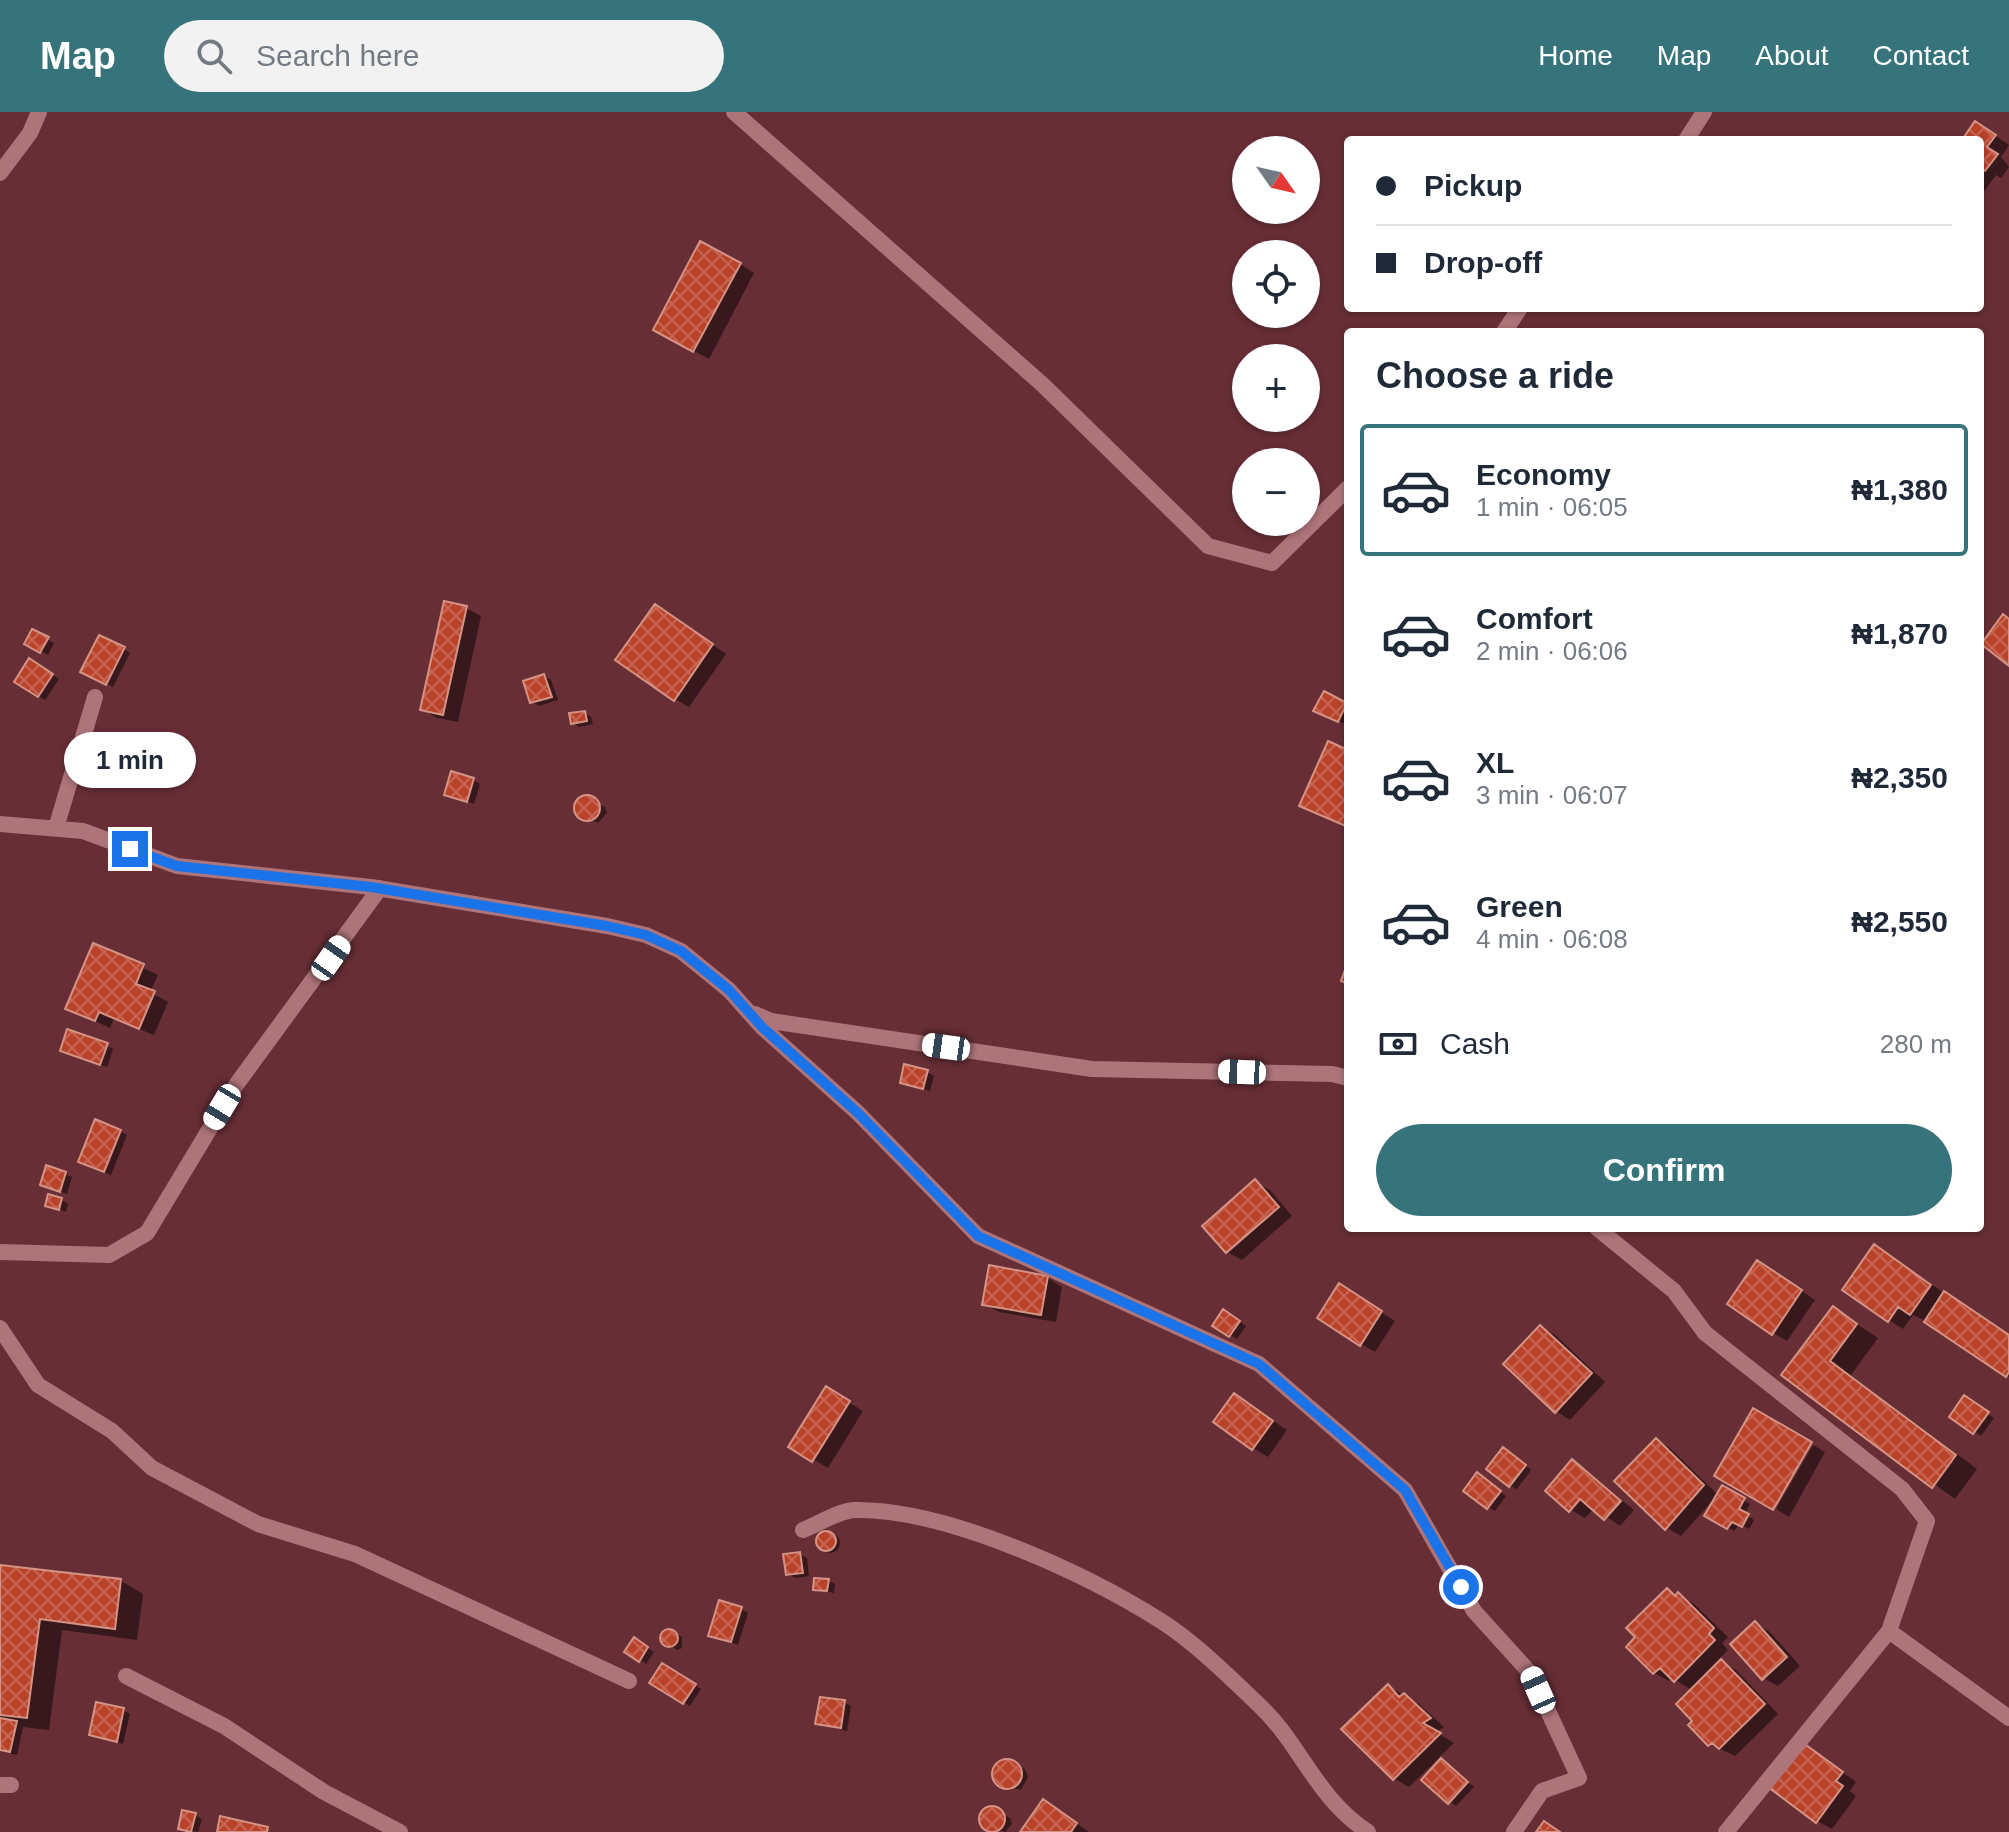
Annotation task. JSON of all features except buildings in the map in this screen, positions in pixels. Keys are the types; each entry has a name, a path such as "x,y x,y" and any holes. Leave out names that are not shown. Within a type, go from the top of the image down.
{"street":[{"path":"0,173 30,133 39,112"},
{"path":"734,112 1043,385 1208,546 1272,563 1344,492"},
{"path":"1689,136 1704,112"},
{"path":"56,828 95,697"},
{"path":"0,824 83,831 177,866 380,888 646,935 681,951 702,966 858,1113 978,1236 1259,1364 1405,1490 1474,1611 1531,1674 1579,1778 1542,1791 1514,1832"},
{"path":"0,1252 109,1255 147,1233 236,1085 380,888"},
{"path":"747,1011 771,1021 1092,1069 1332,1074 1344,1077"},
{"path":"1602,1232 1674,1291 1705,1333 1902,1489 1927,1521 1889,1631 1726,1832"},
{"path":"0,1328 38,1385 112,1431 152,1468 258,1524 355,1554 629,1681"},
{"path":"803,1530 852,1510 898,1515 989,1536 1098,1587 1163,1622 1261,1706 1341,1814 1368,1832"},
{"path":"1889,1631 2009,1718"},
{"path":"126,1676 224,1726 324,1792 400,1832"}],"route":[{"path":"130,849 177,866 371,887 607,926 646,935 681,951 729,990 762,1027 858,1113 978,1236 1259,1364 1405,1490 1461,1587"}]}
